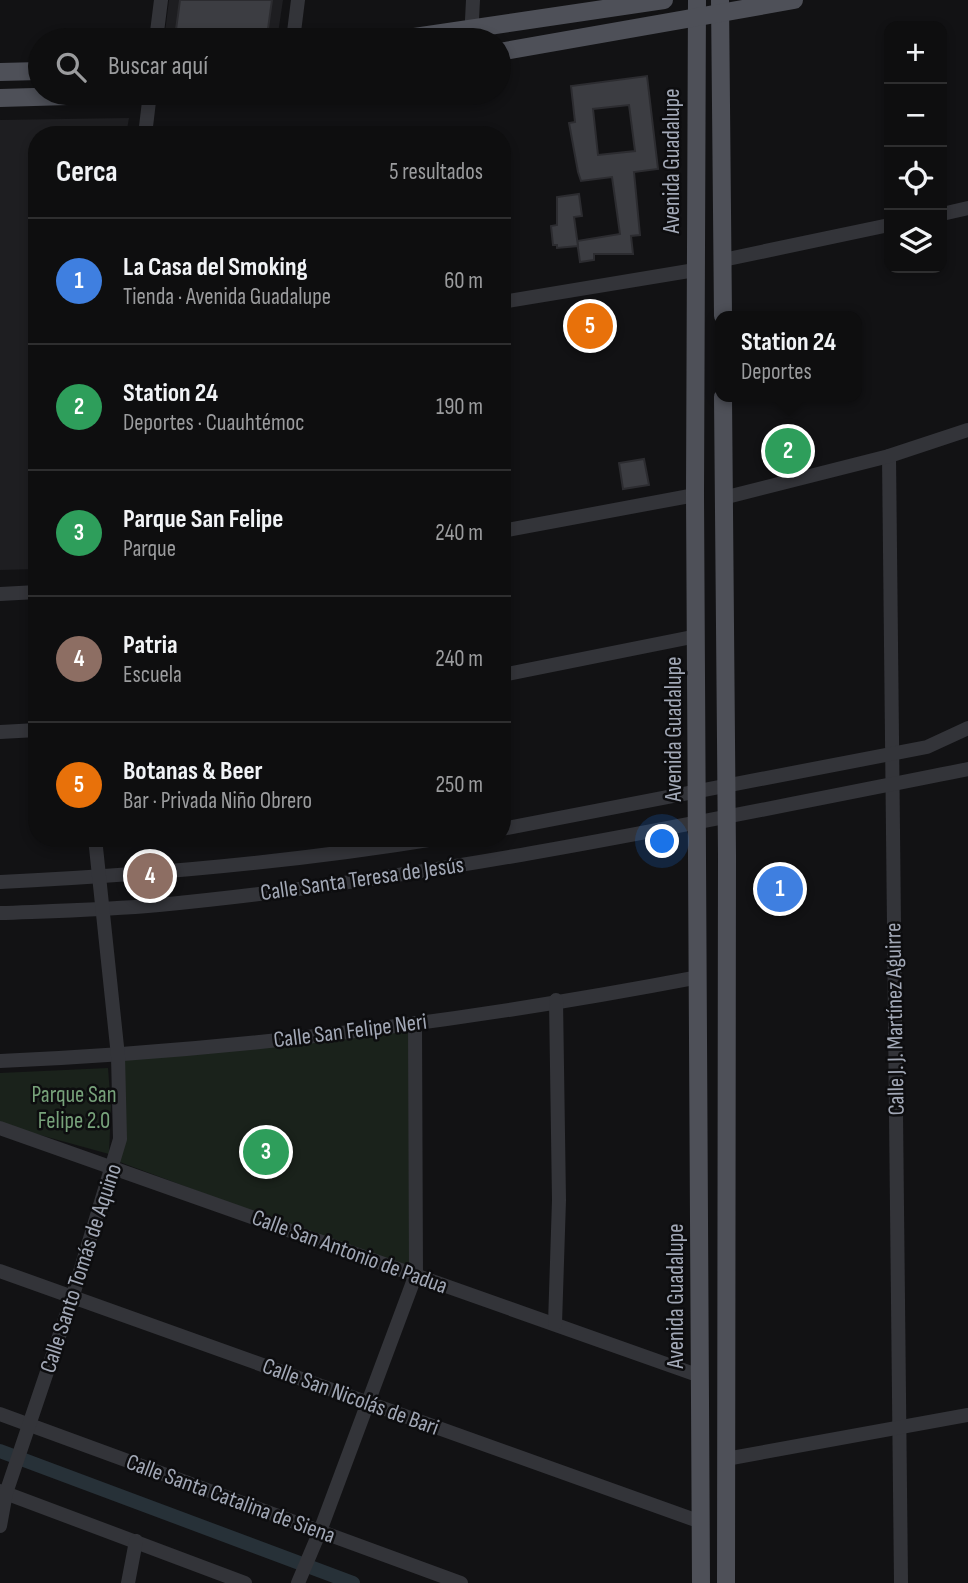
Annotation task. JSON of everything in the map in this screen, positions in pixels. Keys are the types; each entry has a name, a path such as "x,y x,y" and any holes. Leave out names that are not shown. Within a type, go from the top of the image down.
{"main road":[{"path":"511,29 664,0"},
{"name":"Avenida Guadalupe","path":"697,0 695,495 699,793 701,1583"},
{"path":"511,50 697,19 720,7 794,0"},
{"path":"720,7 723,311"},
{"path":"0,72 28,71"},
{"path":"0,98 28,97"},
{"path":"723,402 726,1583"}],"street":[{"path":"158,28 161,0"},
{"path":"294,28 298,0"},
{"path":"471,28 472,0"},
{"path":"146,126 149,105"},
{"path":"947,213 968,208"},
{"path":"723,260 884,226"},
{"path":"511,301 695,270"},
{"path":"723,498 888,456 968,430"},
{"name":"Calle J. J. Martínez Aguirre","path":"888,456 901,1583"},
{"path":"511,529 695,495"},
{"path":"0,594 28,592"},
{"path":"511,673 697,636"},
{"path":"511,827 699,793 934,744 968,728"},
{"path":"0,732 28,730"},
{"name":"Calle Santa Teresa de Jesús","path":"0,914 102,908 332,884 520,855 968,769"},
{"name":"Calle Santo Tomás de Aquino","path":"0,1526 5,1488 73,1295 114,1167 121,1129 118,1056 96,847"},
{"name":"Calle Santa Teresa de Jesús","path":"0,882 99,877 330,856 386,847"},
{"name":"Calle San Felipe Neri","path":"0,1061 118,1056 415,1023 699,977"},
{"path":"555,1324 559,1200 556,1000"},
{"path":"298,1582 320,1531 416,1274 415,1023"},
{"name":"Calle San Antonio de Padua","path":"0,1128 700,1377"},
{"name":"Calle San Nicolás de Bari","path":"0,1271 701,1522"},
{"name":"Calle Santa Catalina de Siena","path":"0,1414 461,1583"},
{"path":"726,1459 968,1415"},
{"path":"5,1488 245,1583"},
{"path":"128,1583 135,1541"}],"shaded area":[{"path":"169,0 283,0 279,28 166,28"},
{"path":"129,118 128,126 28,126 28,569 0,570 0,120"}],"green space":[{"path":"410,1029 413,1271 117,1161 123,1060"},
{"name":"Parque San Felipe 2.0","path":"108,1068 111,1106 109,1154 0,1124 0,1073"}],"building":[{"path":"180,0 272,0 268,28 176,28"},
{"path":"647,76 658,169 634,172 640,235 631,236 633,254 594,254 594,260 580,262 577,241 620,234 612,177 581,181 578,172 569,123 575,122 571,86","holes":["629,105 635,151 598,155 593,109"]},
{"path":"579,194 582,216 574,217 578,246 557,248 557,245 553,245 551,226 557,225 557,197"},
{"path":"644,459 649,485 623,489 619,463"}],"waterway":[{"path":"0,1451 353,1583"}],"place":[{"name":"Botanas & Beer","path":"590,326"},
{"name":"Station 24","path":"788,451"},
{"name":"Patria","path":"150,876"},
{"name":"La Casa del Smoking","path":"780,889"},
{"name":"Parque San Felipe","path":"266,1152"}]}
